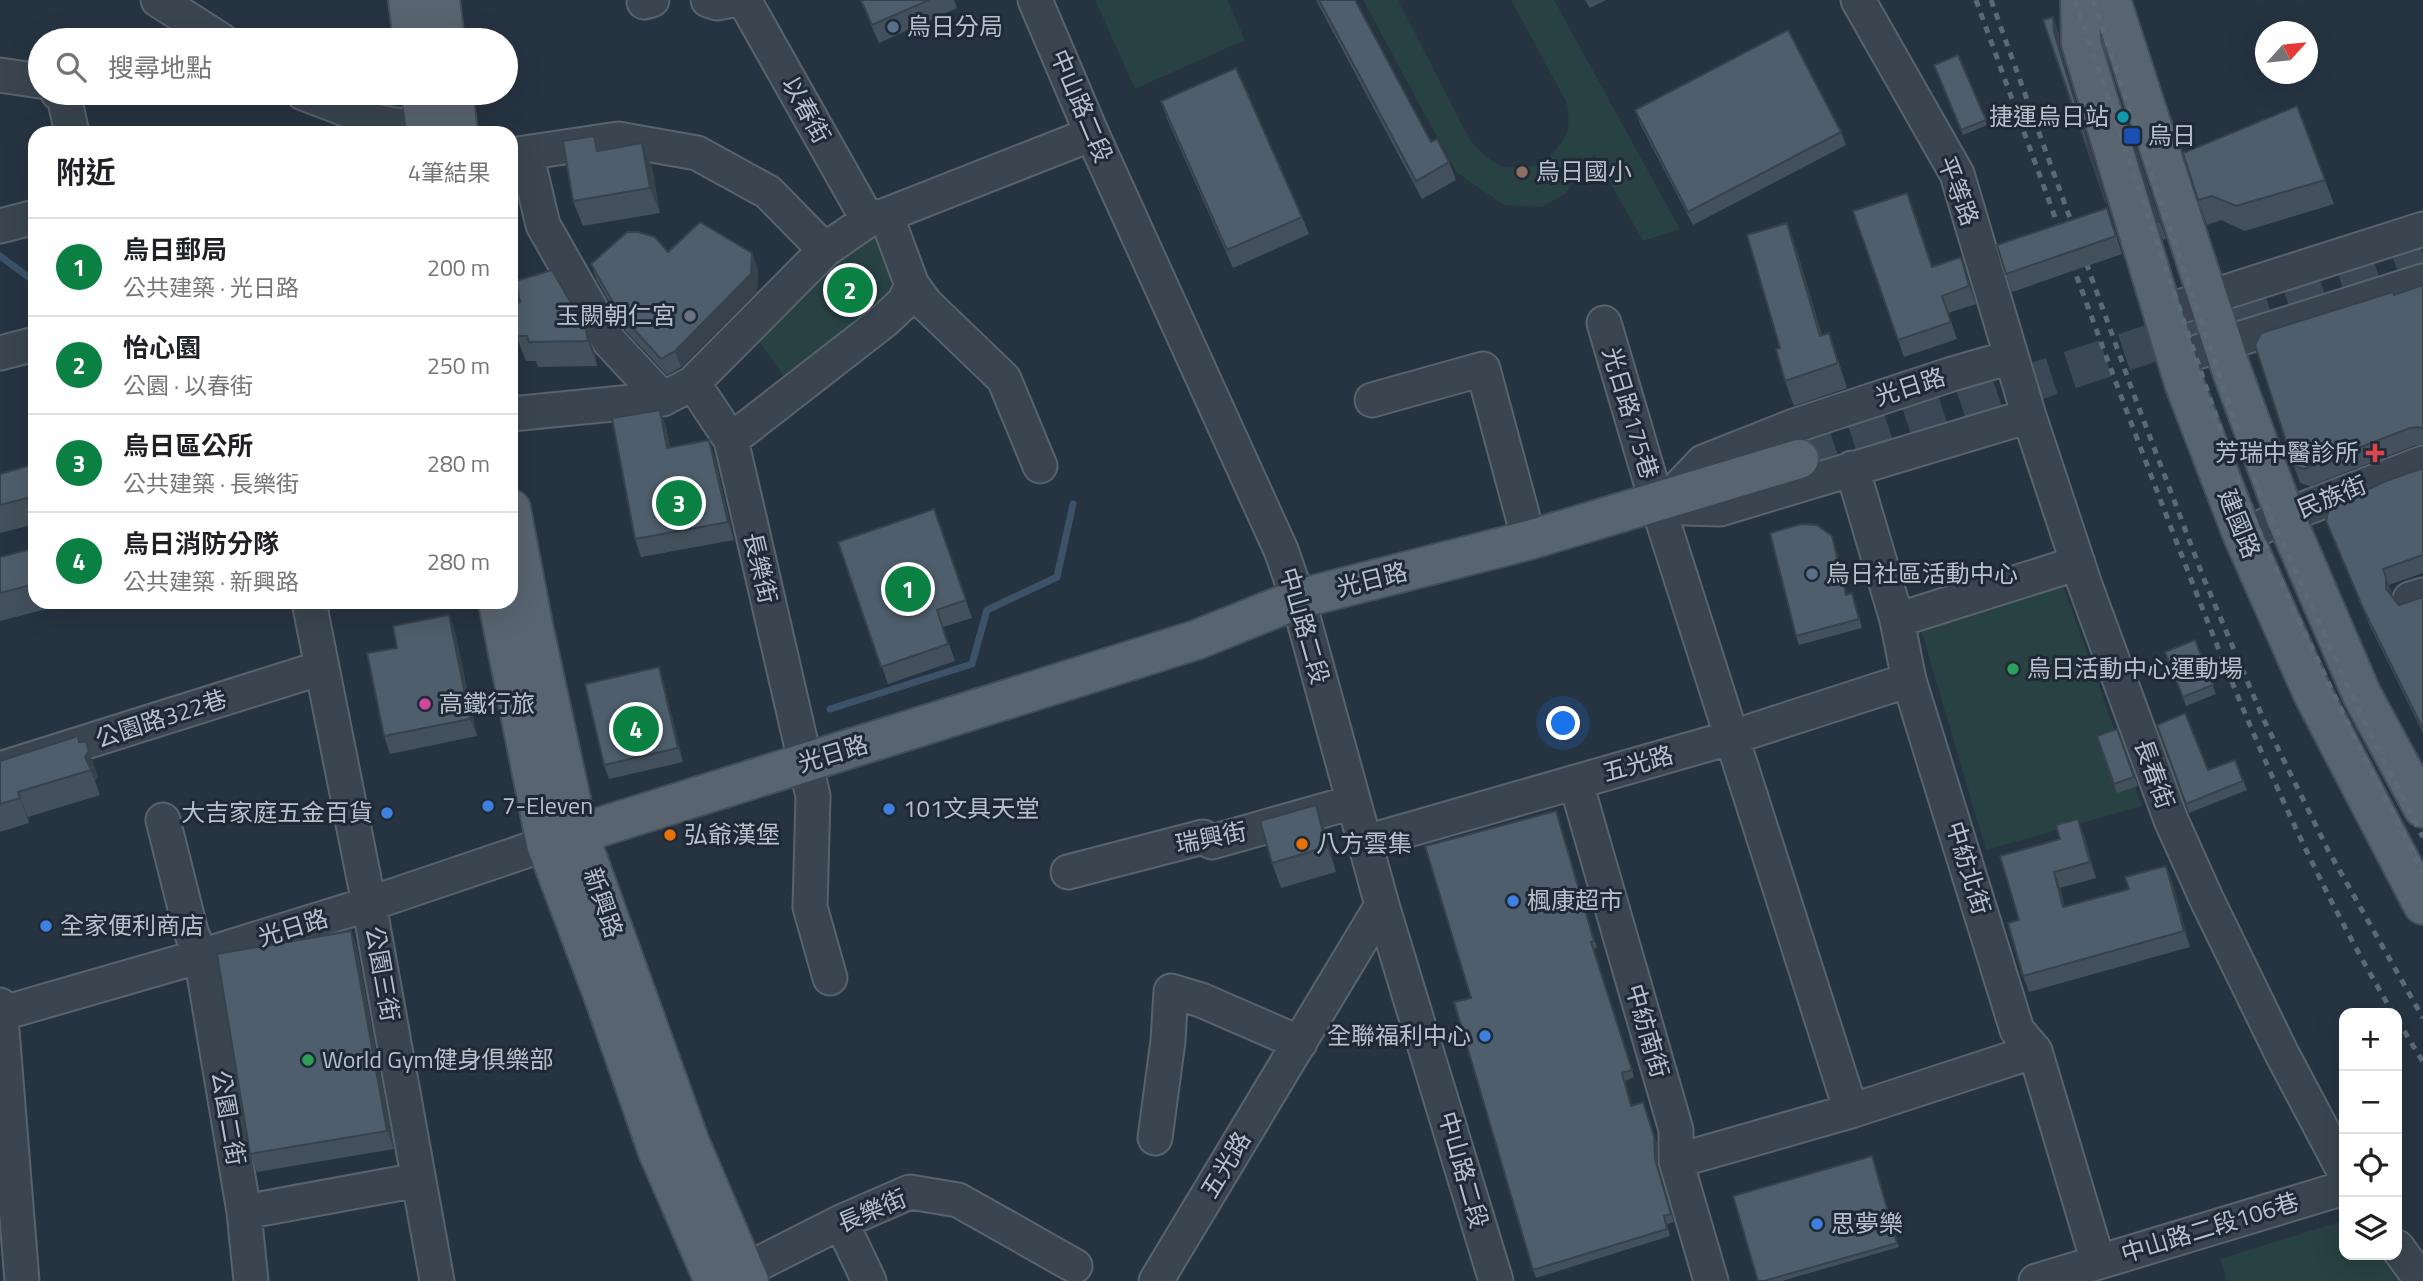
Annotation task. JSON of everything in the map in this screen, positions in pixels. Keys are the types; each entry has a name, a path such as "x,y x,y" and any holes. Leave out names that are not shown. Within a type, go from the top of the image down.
{"main road":[{"path":"408,0 412,28"},
{"path":"440,0 444,28"},
{"name":"建國路","path":"2080,0 2081,44 2184,383 2243,536 2313,694 2423,905"},
{"name":"建國路","path":"2111,0 2208,299 2285,516 2362,695 2423,808"},
{"path":"426,105 435,126"},
{"path":"439,126 448,105"},
{"name":"光日路","path":"562,838 1196,640 1297,599 1529,540 1799,459"},
{"name":"新興路","path":"518,546 533,625 562,838"},
{"name":"新興路","path":"500,609 562,838 690,1143 736,1278"}],"street":[{"path":"158,0 202,28"},
{"path":"708,0 717,3 733,0"},
{"name":"以春街","path":"744,0 876,217 912,285 926,304 1004,379 1040,466"},
{"name":"中山路二段","path":"1035,0 1092,134 1281,550 1382,905 1496,1281"},
{"name":"平等路","path":"1858,0 1957,174 2011,358"},
{"path":"0,75 28,79"},
{"path":"66,105 70,126"},
{"path":"334,105 379,122 402,126"},
{"path":"518,413 663,399 694,383 825,250 876,217 1092,134"},
{"path":"663,399 609,341 543,225 519,154 618,139 697,153 768,192 825,250"},
{"path":"0,226 28,219"},
{"path":"2163,312 2423,229"},
{"path":"2178,358 2423,281"},
{"path":"731,440 884,321 904,302 912,285"},
{"name":"光日路175巷","path":"1604,323 1662,501 1851,1111"},
{"path":"0,353 28,346"},
{"name":"長春街","path":"2011,358 2078,563 2171,820 2282,1054 2339,1162"},
{"name":"光日路","path":"1662,501 1703,462 1794,426 1952,374 2011,358"},
{"path":"1372,400 1483,369 1529,540"},
{"name":"長樂街","path":"694,383 731,440 813,796 810,907 830,978"},
{"path":"1662,501 1686,508 1720,509 2029,416"},
{"name":"民族街","path":"2243,536 2285,516 2423,463"},
{"name":"中紡北街","path":"1852,468 1897,620 1909,680 2017,1030 2035,1051 2098,1262"},
{"path":"1897,620 2078,563"},
{"name":"公園三街","path":"311,609 369,904 438,1281"},
{"name":"公園路322巷","path":"0,769 321,668"},
{"name":"五光路","path":"1366,842 1733,737 1909,680"},
{"name":"中紡南街","path":"1576,783 1676,1130 1676,1161 1711,1281"},
{"name":"瑞興街","path":"1068,872 1203,837 1212,842 1353,802"},
{"name":"公園二街","path":"163,820 191,932 201,956 244,1212 251,1281"},
{"name":"光日路","path":"0,1014 369,904 562,838"},
{"name":"五光路","path":"1157,1281 1382,905"},
{"path":"1155,1138 1168,1041 1171,991 1200,1000 1300,1043"},
{"path":"0,1004 22,1281"},
{"path":"1676,1161 1851,1111 2035,1051"},
{"path":"244,1212 418,1180"},
{"name":"中山路二段106巷","path":"2036,1281 2339,1190"},
{"name":"長樂街","path":"736,1278 841,1222 910,1192 958,1200 1075,1266"},
{"path":"841,1222 869,1281"},
{"path":"2402,1254 2422,1281"}],"green space":[{"path":"1095,0 1227,0 1245,40 1135,89"},
{"path":"1363,0 1398,0 1470,140 1495,163 1518,167 1543,164 1565,137 1568,115 1567,103 1511,0 1554,0 1680,229 1643,241 1594,154 1565,194 1542,207 1504,205 1456,172"},
{"path":"879,234 892,271 886,308 788,382 757,339 835,266 844,252"},
{"name":"烏日活動中心運動場","path":"2061,580 2142,806 1986,850 1919,623"},
{"path":"2339,1222 2339,1260 2383,1260 2399,1281 2227,1281 2220,1259"}],"building":[{"path":"861,0 929,0 872,25"},
{"path":"1319,0 1355,0 1431,142 1437,139 1449,162 1416,181"},
{"path":"2053,17 2054,32 2106,203 2043,20"},
{"path":"1788,30 1841,132 1688,212 1635,110"},
{"path":"1958,55 1986,120 1961,130 1934,65"},
{"path":"1236,68 1302,217 1227,250 1161,101"},
{"path":"2297,106 2325,180 2236,206 2212,196 2198,200 2183,153"},
{"path":"2123,110 2159,222 2157,222"},
{"path":"594,136 597,151 642,143 650,188 573,201 563,141"},
{"path":"1907,193 1932,267 1961,257 1969,286 1942,296 1951,322 1898,340 1853,211"},
{"path":"2107,208 2116,236 2006,274 1997,245"},
{"path":"700,222 752,253 751,274 675,351 661,359 619,313 591,264 627,232 655,237 668,252"},
{"path":"1787,223 1820,336 1829,333 1838,363 1785,381 1776,349 1780,348 1747,235"},
{"path":"552,270 586,329 588,341 529,342 527,336 518,336 518,280"},
{"path":"2423,285 2423,429 2410,428 2304,469 2294,466 2255,345 2261,333"},
{"path":"660,410 667,448 709,440 728,522 635,539 612,418"},
{"path":"28,466 28,498 0,505 0,474"},
{"path":"2423,468 2423,555 2383,569 2386,589 2399,605 2423,597 2423,729 2363,608 2326,521 2329,508 2386,481"},
{"path":"934,509 966,600 937,610 948,644 881,667 838,542"},
{"name":"烏日社區活動中心","path":"1801,524 1817,525 1832,536 1846,595 1852,593 1859,619 1796,636 1770,533"},
{"path":"28,550 28,586 0,593 0,557"},
{"name":"高鐵行旅","path":"449,615 470,719 384,736 367,653 397,648 393,626"},
{"path":"2195,640 2213,685 2183,697 2165,652"},
{"path":"659,667 678,748 604,765 585,684"},
{"path":"2185,713 2208,770 2235,760 2243,781 2186,804 2157,725"},
{"path":"2117,729 2134,777 2114,784 2097,736"},
{"path":"78,736 79,742 86,742 89,751 85,757 91,770 18,792 20,798 0,804 0,761"},
{"path":"1316,805 1327,847 1272,863 1260,821"},
{"path":"1556,811 1594,941 1591,942 1632,1070 1622,1073 1631,1106 1643,1102 1654,1136 1655,1159 1671,1214 1664,1216 1667,1229 1533,1270 1454,1002 1471,998 1425,846"},
{"path":"2078,819 2090,862 2054,872 2063,907 2129,889 2125,877 2166,866 2184,931 2023,976 2008,923 2019,920 2000,856 2060,839 2056,825"},
{"name":"World Gym健身俱樂部","path":"351,931 387,1131 250,1154 217,954"},
{"name":"思夢樂","path":"1872,1156 1897,1243 1758,1281 1733,1196"}],"waterway":[{"path":"0,256 28,277"},
{"path":"830,709 972,664 987,610 1057,577 1073,504"}],"tunnel":[{"path":"1799,459 2423,254"}],"railway":[{"path":"1976,0 2118,388 2243,708 2269,770 2328,894 2390,1008"},
{"path":"1991,0 2134,395 2204,579 2263,718 2328,850 2423,1018"},
{"path":"2075,0 2241,490 2353,735 2423,872"},
{"path":"2093,0 2256,484 2367,728 2423,837"},
{"path":"2402,1027 2423,1062"}],"place":[{"name":"烏日分局","path":"893,27"},
{"name":"捷運烏日站","path":"2123,117"},
{"name":"烏日","path":"2132,136"},
{"name":"烏日國小","path":"1522,172"},
{"name":"怡心園","path":"850,290"},
{"name":"玉闕朝仁宮","path":"690,316"},
{"name":"芳瑞中醫診所","path":"2375,453"},
{"name":"烏日區公所","path":"679,503"},
{"name":"烏日社區活動中心","path":"1812,574"},
{"name":"烏日郵局","path":"908,589"},
{"name":"烏日活動中心運動場","path":"2013,669"},
{"name":"高鐵行旅","path":"425,704"},
{"name":"烏日消防分隊","path":"636,729"},
{"name":"7-Eleven","path":"488,806"},
{"name":"101文具天堂","path":"889,809"},
{"name":"大吉家庭五金百貨","path":"387,813"},
{"name":"弘爺漢堡","path":"670,835"},
{"name":"八方雲集","path":"1302,844"},
{"name":"楓康超市","path":"1513,901"},
{"name":"全家便利商店","path":"46,926"},
{"name":"全聯福利中心","path":"1485,1036"},
{"name":"World Gym健身俱樂部","path":"308,1060"},
{"name":"思夢樂","path":"1817,1224"}]}
